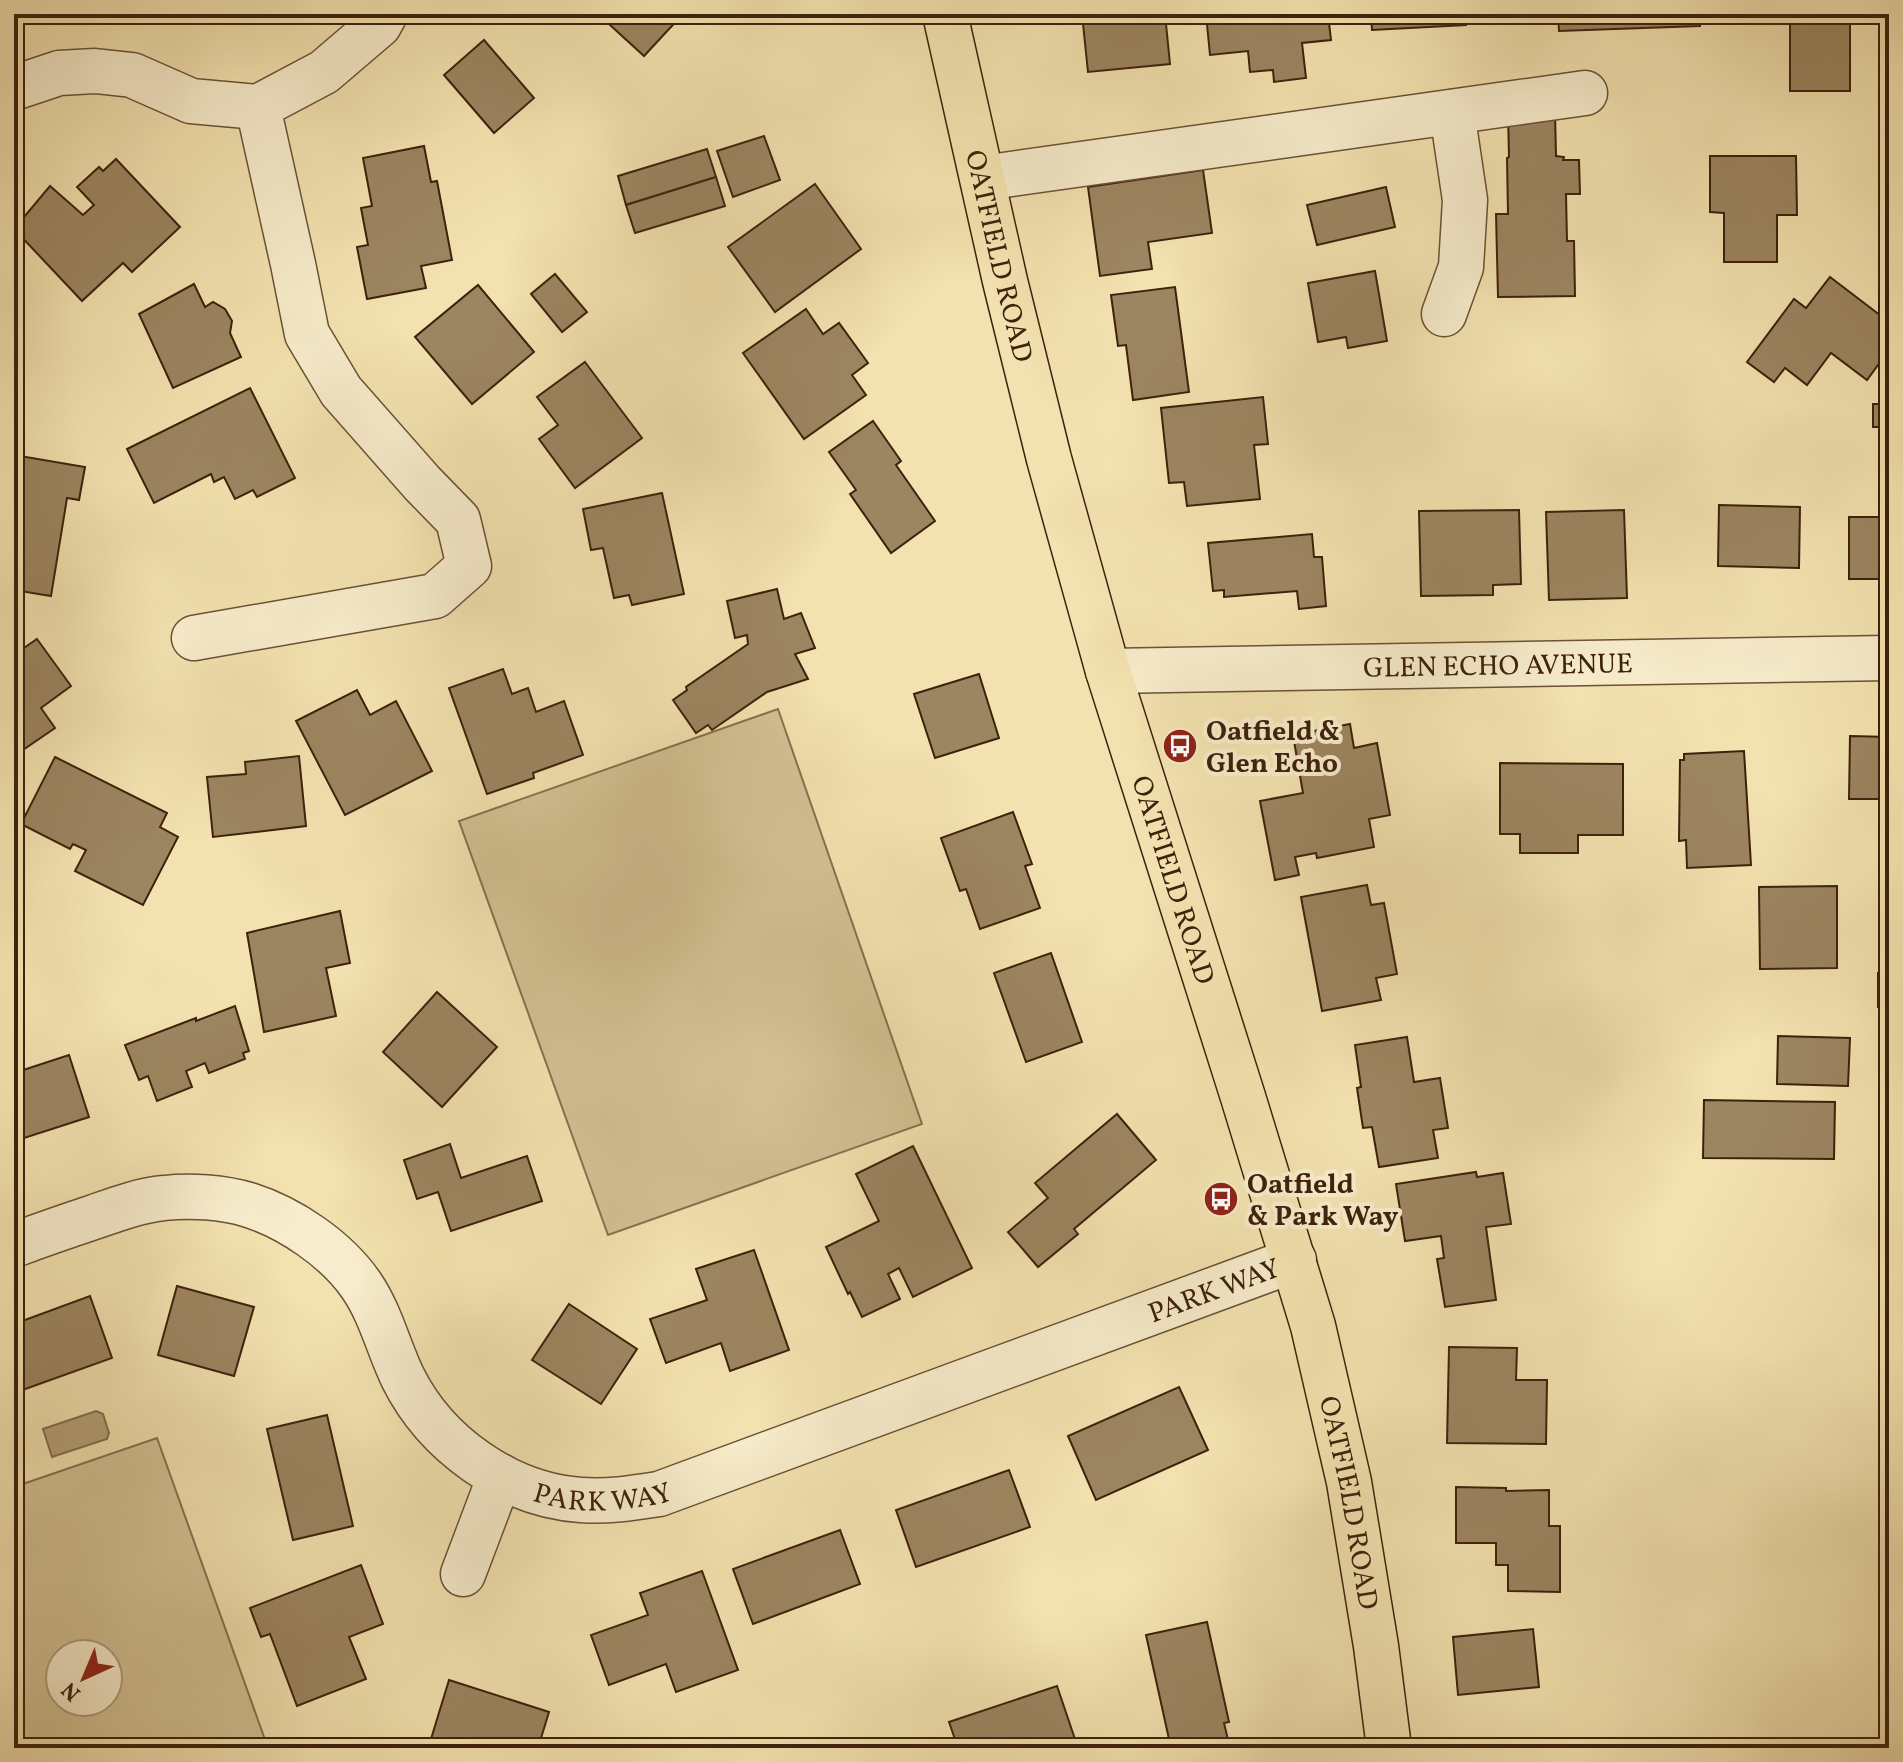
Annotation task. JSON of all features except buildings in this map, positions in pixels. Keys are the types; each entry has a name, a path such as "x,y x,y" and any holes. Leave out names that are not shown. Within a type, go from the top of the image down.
{"main road":[{"name":"OATFIELD ROAD","path":"945,14 1049,459 1108,671 1313,1326 1349,1482 1389,1748"}],"street":[{"path":"14,88 59,73 95,71 132,75 191,101 258,107 324,72 379,25 385,14"},
{"path":"983,178 1585,93"},
{"path":"194,638 435,596 469,566 458,520 341,391 307,334 258,107"},
{"path":"1444,314 1461,267 1465,200 1452,112"},
{"name":"GLEN ECHO AVENUE","path":"1108,671 1889,658"},
{"name":"PARK WAY","path":"14,1245 120,1207 163,1198 203,1197 247,1204 287,1221 327,1248 360,1283 382,1322 404,1379 431,1421 461,1452 500,1476 536,1491 578,1500 617,1501 659,1494 1294,1260"},
{"path":"463,1574 500,1476"}],"shaded area":[{"path":"778,709 922,1124 608,1235 459,821"},
{"path":"96,1411 103,1414 109,1433 107,1439 52,1457 43,1429"},
{"path":"157,1438 268,1748 14,1748 14,1487"}],"place":[{"name":"Oatfield & Glen Echo","path":"1180,746"},
{"name":"Oatfield & Park Way","path":"1221,1199"}]}
